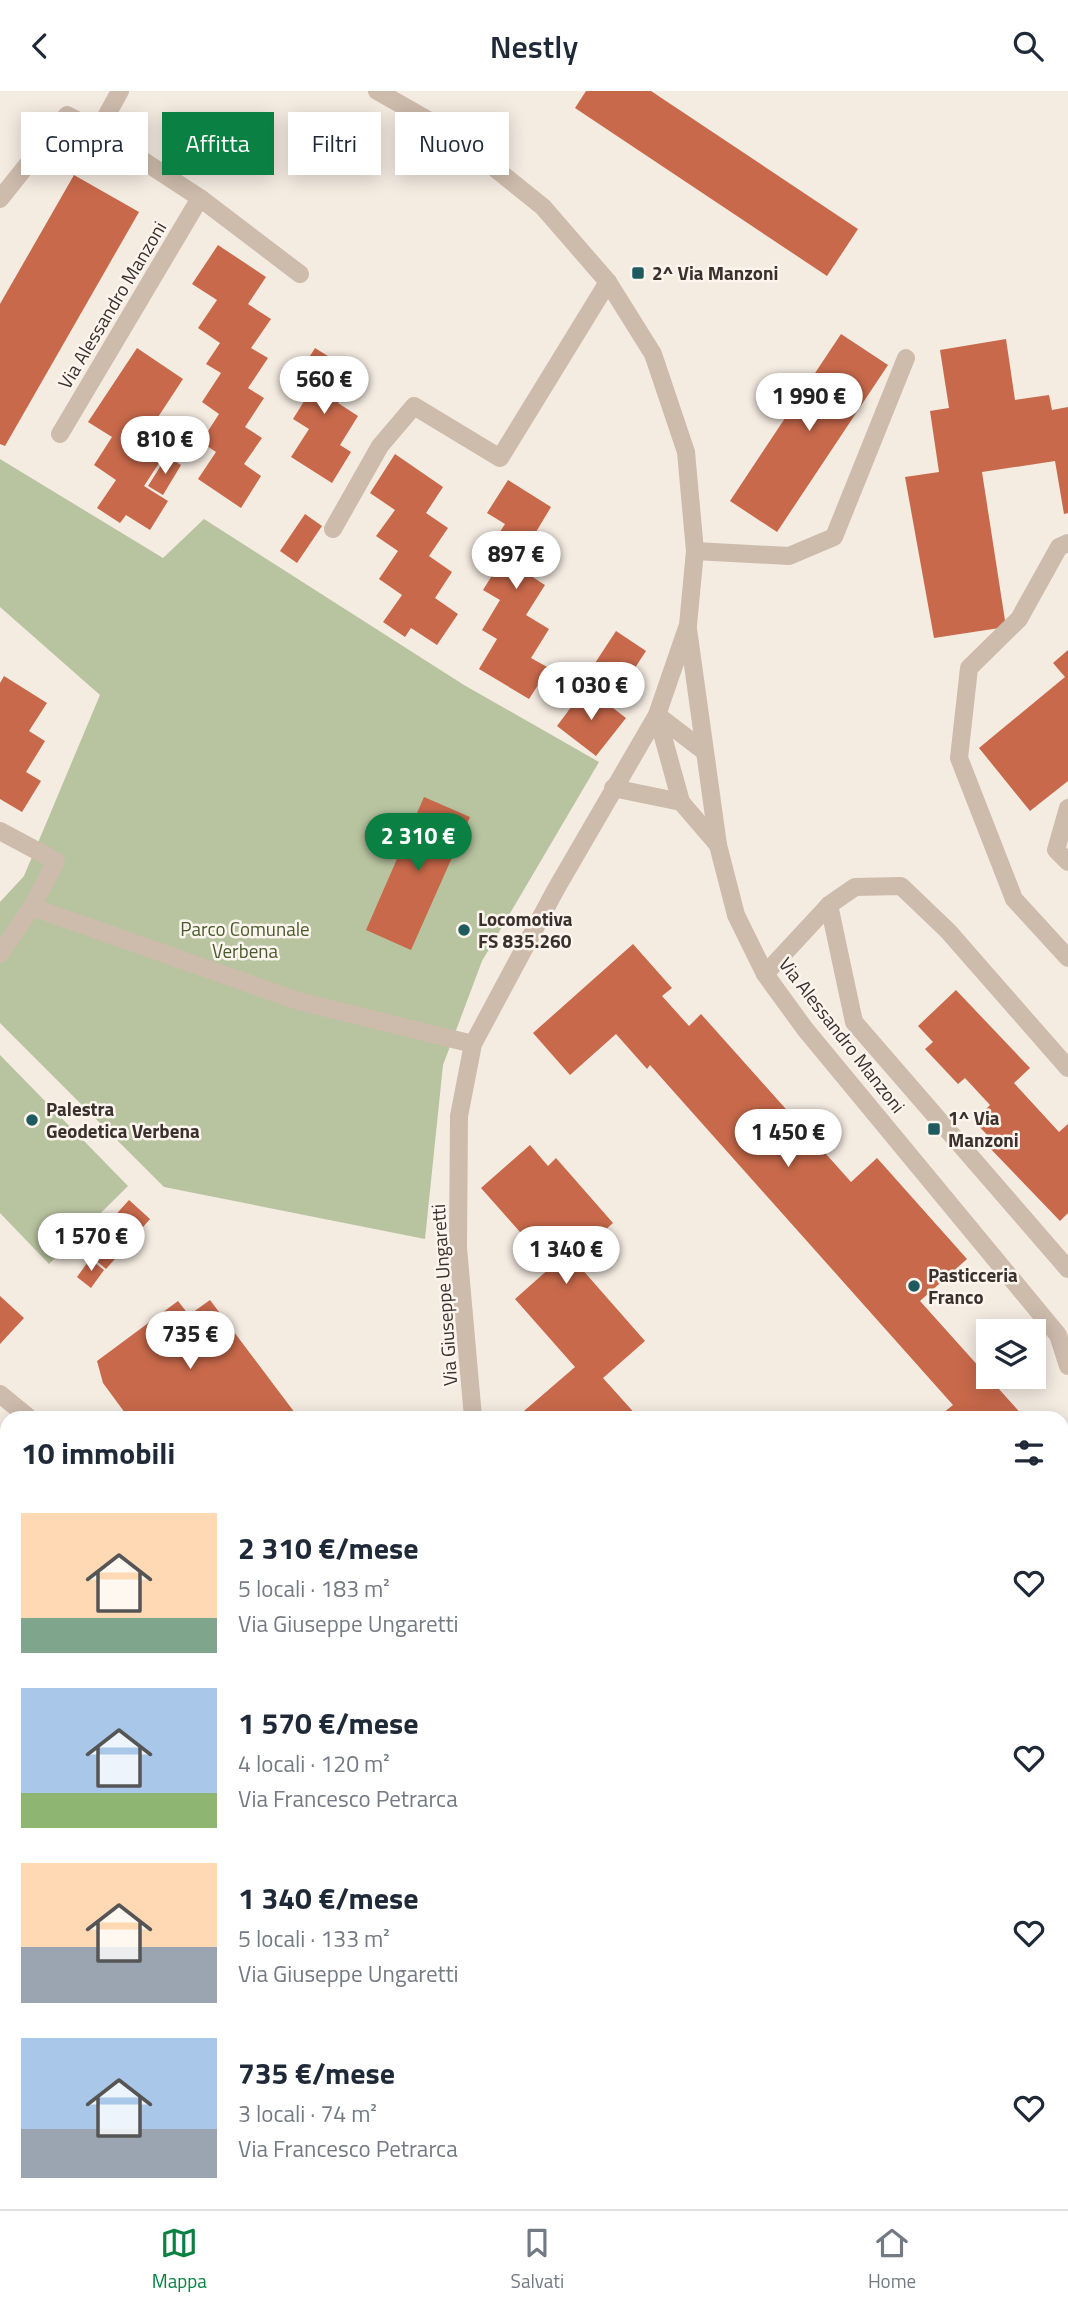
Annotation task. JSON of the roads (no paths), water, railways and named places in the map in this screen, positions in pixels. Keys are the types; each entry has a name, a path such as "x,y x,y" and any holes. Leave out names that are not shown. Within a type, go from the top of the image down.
{"street":[{"path":"108,112 120,91"},
{"name":"Via Alessandro Manzoni","path":"377,91 451,133 543,207 608,282 653,354 686,452 695,551 688,625 718,845 736,915 765,974 805,1028 1058,1335 1068,1366"},
{"path":"148,164 200,198 300,274"},
{"path":"0,199 21,173"},
{"name":"Via Alessandro Manzoni","path":"60,434 200,198"},
{"path":"333,529 380,446 414,406 499,458 608,282"},
{"path":"695,551 789,557 834,537 906,358"},
{"path":"1068,543 1059,547 1019,619 970,668 959,758 1014,898 1068,958"},
{"name":"Via Alessandro Manzoni","path":"688,625 657,715 681,802 718,845"},
{"path":"657,715 704,751"},
{"name":"Via Giuseppe Ungaretti","path":"472,1411 458,1248 459,1116 473,1044 613,788 657,715"},
{"path":"613,788 681,802"},
{"path":"1068,808 1056,849 1068,862"},
{"path":"0,831 56,862 32,907 0,954"},
{"path":"765,974 829,905 855,887 901,886 947,931 1068,1068"},
{"path":"829,905 854,1022 1068,1269"},
{"path":"32,907 298,1001 473,1044"},
{"path":"0,1394 21,1411"}],"place":[{"name":"2^ Via Manzoni","path":"638,273"},
{"name":"Locomotiva FS 835.260","path":"464,930"},
{"name":"Palestra Geodetica Verbena","path":"32,1120"},
{"name":"1^ Via Manzoni","path":"934,1129"},
{"name":"Pasticceria Franco","path":"914,1286"}],"park label":[{"name":"Parco Comunale Verbena","path":"245,940"}]}
